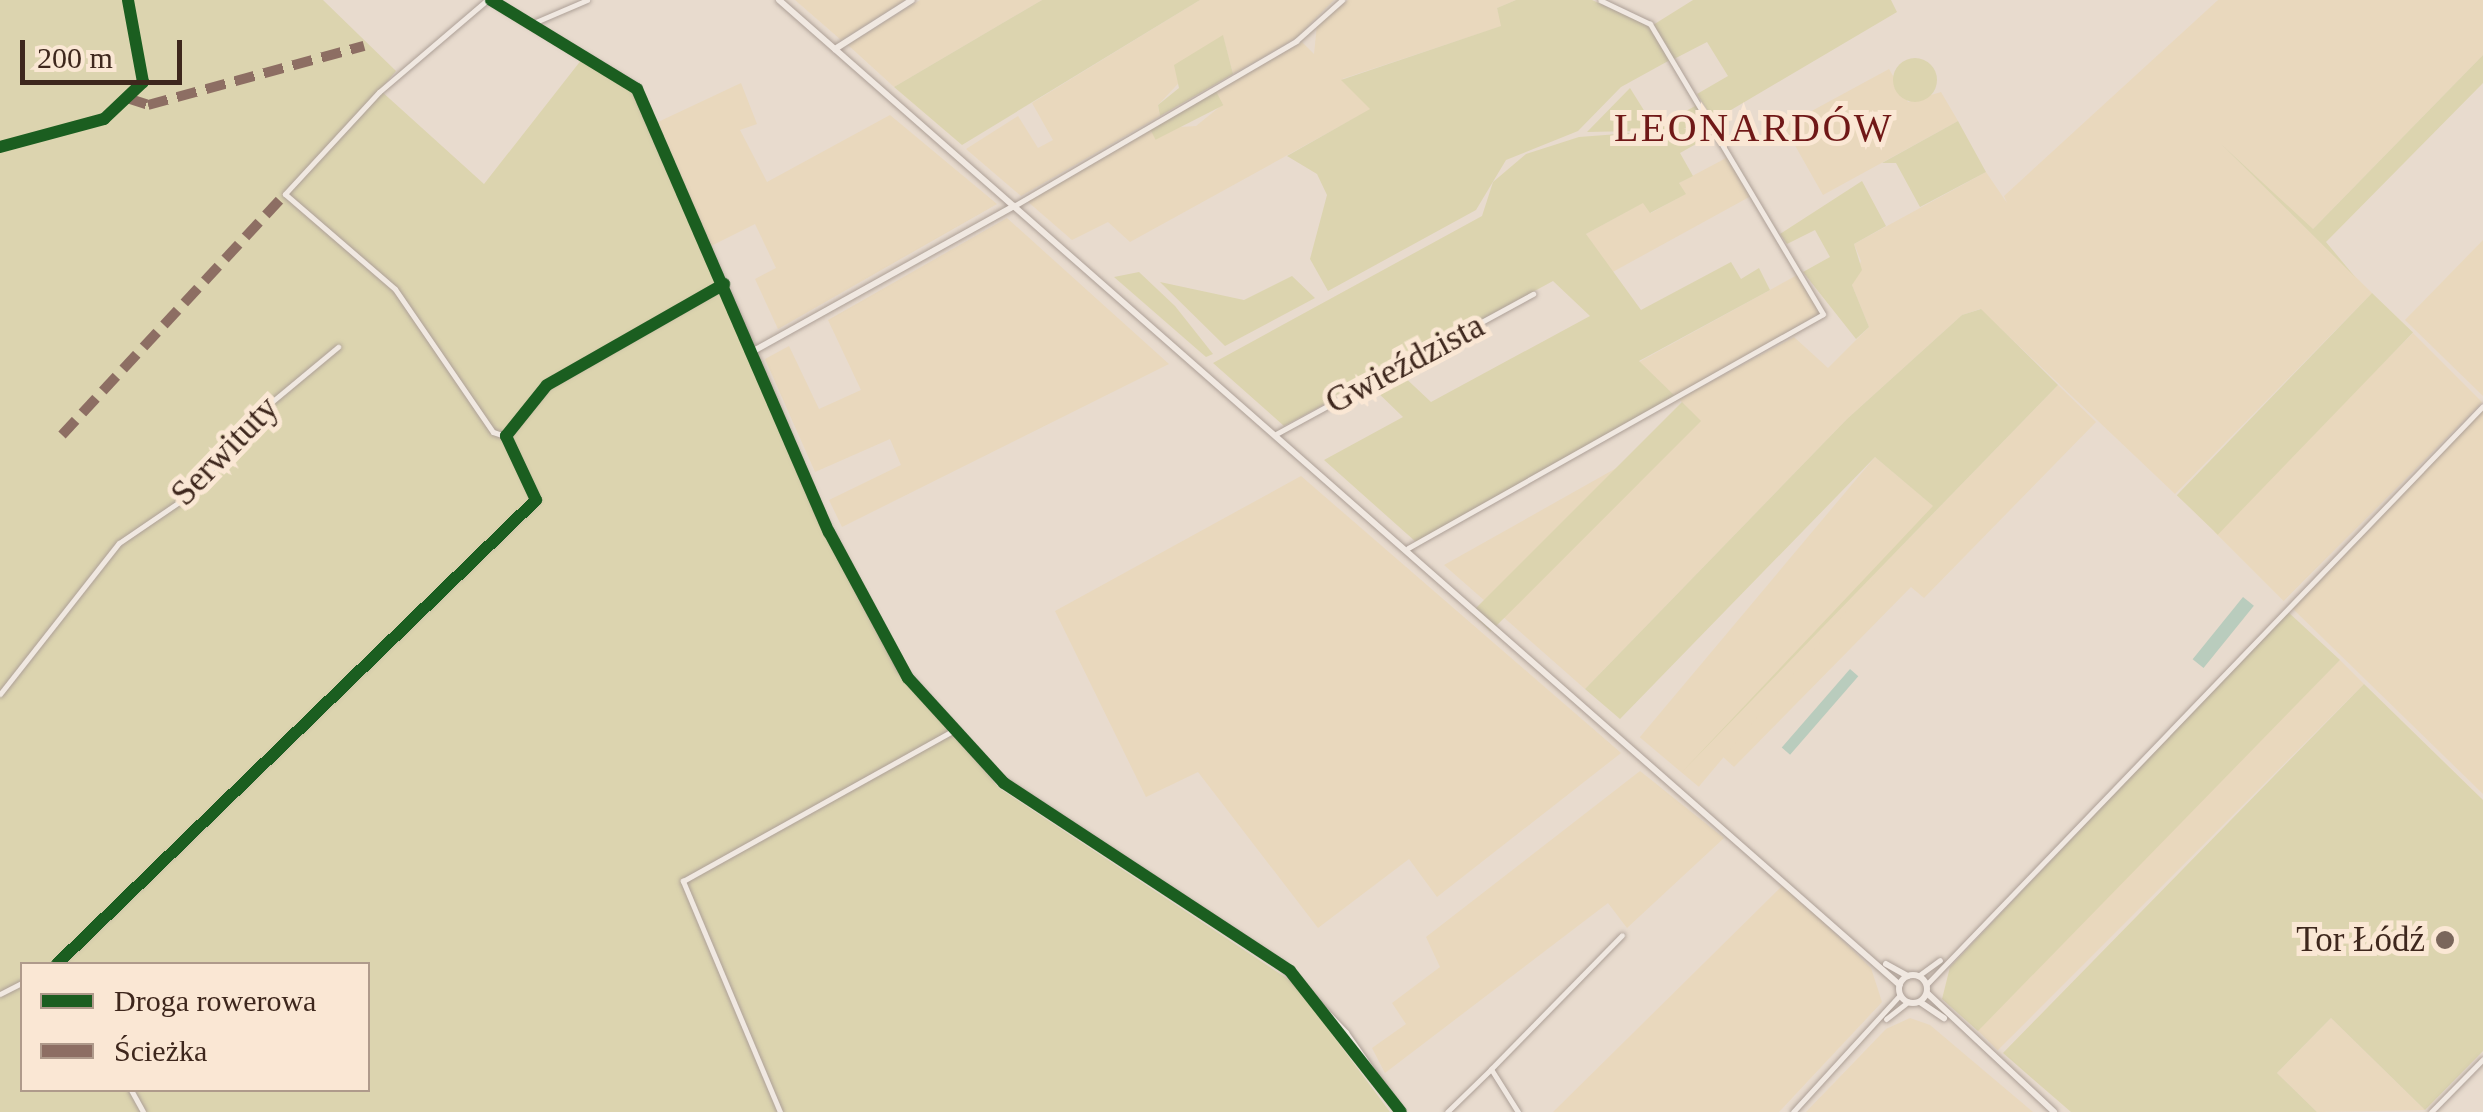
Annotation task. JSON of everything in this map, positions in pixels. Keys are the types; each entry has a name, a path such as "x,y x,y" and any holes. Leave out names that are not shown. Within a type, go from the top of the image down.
{"main road":[{"path":"779,0 1873,954 1900,985 1900,996 1908,1002 1920,1002 1954,1024 2054,1112"},
{"path":"835,49 912,0"},
{"path":"1014,206 753,350 860,592 901,669 1012,790 1290,971 1401,1112"},
{"path":"1873,954 1908,976 1918,976 1954,1024"},
{"path":"1900,985 1908,976"},
{"path":"1920,1002 1927,989"}],"street":[{"path":"61,962 536,500 506,436 493,432 395,289 286,194 380,92 489,0 634,86 753,350"},
{"path":"531,24 587,0"},
{"path":"1014,206 1296,41 1342,0"},
{"path":"1408,548 1823,314 1650,24 1600,0"},
{"path":"506,436 556,377 724,284"},
{"name":"Gwieździsta","path":"1276,434 1533,294"},
{"name":"Serwituty","path":"0,694 119,542 188,496 262,410 338,348"},
{"path":"1918,976 1950,951 2483,406"},
{"path":"780,1112 683,882 954,730"},
{"path":"1447,1112 1622,936"},
{"path":"1927,989 1950,951"},
{"path":"1794,1112 1876,1027 1900,996"},
{"path":"1876,1027 1908,1002"},
{"path":"2431,1112 2483,1059"},
{"path":"1491,1069 1518,1112"}],"shaded area":[{"path":"0,0 323,0 396,71 380,90 484,184 582,59 635,90 825,531 898,670 999,788 1294,983 1390,1112 0,1112"},
{"path":"795,0 905,0 841,40"},
{"path":"920,0 1042,0 894,87 848,45"},
{"path":"1042,0 1200,0 962,145 894,87"},
{"path":"1200,0 1334,0 1296,38 1233,74 1223,36 1158,105 1160,116 1021,196 966,149 1018,116 1038,148 1053,140 1032,103"},
{"path":"1348,0 1516,0 1497,8 1502,26 1342,79 1371,109 1130,242 1108,222 1072,240 1027,201 1150,129 1196,126 1222,105 1216,91 1302,42 1314,54 1317,25"},
{"path":"1516,0 1592,0 1648,25 1670,60 1621,87 1578,131 1506,160 1476,210 1328,291 1310,259 1327,195 1317,174 1287,156 1370,109 1341,80 1501,26 1497,8"},
{"path":"1693,0 1891,0 1897,12 1714,120 1697,94 1728,76 1707,42 1674,59 1653,25"},
{"path":"2218,0 2483,0 2483,55 2312,230 2222,145 2372,293 2175,494 1980,309 1962,315 1847,419 1585,689 1444,565 1700,421 1679,399 1794,337 1828,368 1869,327 1852,285 1861,261 1854,244 1986,172 2007,203 2004,196"},
{"path":"1223,35 1233,74 1160,116 1158,105 1179,88 1174,65"},
{"path":"2483,55 2483,83 2326,242 2355,277 2221,144 2313,229"},
{"path":"1915,58 1931,64 1937,80 1931,96 1915,102 1899,96 1893,80 1899,64"},
{"path":"1889,69 1908,102 1941,92 1958,121 1823,195 1784,126"},
{"path":"741,83 757,124 740,130 767,182 890,115 997,204 778,329 755,279 776,268 755,224 711,246 658,122"},
{"path":"1630,88 1655,128 1697,105 1706,122 1680,130 1587,132"},
{"path":"1216,91 1223,105 1156,140 1148,126"},
{"path":"1958,121 1986,172 1920,207 1896,163 1882,163"},
{"path":"1710,127 1712,135 1680,153 1693,176 1679,183 1686,194 1650,213 1643,203 1586,234 1641,310 1731,262 1741,279 1759,268 1770,290 1639,361 1676,397 1416,542 1324,460 1403,417 1371,386 1398,371 1431,402 1590,316 1553,281 1284,426 1213,363 1482,216 1493,182 1526,154 1579,137"},
{"path":"1728,157 1751,196 1609,274 1586,234 1644,202 1651,213 1685,194 1679,183"},
{"path":"1862,181 1886,226 1854,244 1862,270 1852,285 1869,327 1856,339 1803,272 1830,257 1815,230 1787,244 1780,234"},
{"path":"1007,218 1169,364 842,527 829,500 901,465 890,439 815,472 765,359 789,346 819,409 861,390 828,320"},
{"path":"2483,240 2483,396 2405,320"},
{"path":"1139,272 1175,306 1213,354 1206,357 1114,277"},
{"path":"1799,274 1820,313 1676,397 1639,362"},
{"path":"1292,276 1315,298 1225,346 1160,282 1244,300"},
{"path":"2372,293 2413,333 2218,535 2177,495"},
{"path":"1981,309 2058,385 1682,772 1933,506 1875,457 1620,719 1585,689 1847,419 1962,315"},
{"path":"2413,333 2482,402 2284,601 2214,532"},
{"path":"2058,385 2096,422 1924,598 1911,587 1734,767 1709,744"},
{"path":"1682,402 1701,421 1490,632 1471,613"},
{"path":"2483,409 2483,794 2290,606"},
{"path":"1875,457 1934,506 1699,787 1640,737"},
{"path":"1301,476 1621,753 1437,897 1409,859 1318,928 1198,772 1146,797 1055,611"},
{"path":"2243,597 2254,606 2204,668 2193,659"},
{"path":"2287,611 2340,660 1978,1031 1942,999 1950,967"},
{"path":"2340,660 2364,684 1998,1050 1974,1026"},
{"path":"1850,669 1858,676 1790,755 1782,747"},
{"path":"2364,684 2483,800 2483,1051 2425,1110 2331,1018 2277,1073 2317,1112 2071,1112 2003,1053"},
{"path":"1640,771 1724,838 1627,928 1608,903 1385,1073 1372,1048 1406,1024 1392,1003 1440,967 1426,937"},
{"path":"1784,884 1871,968 1882,1002 1779,1112 1553,1112"},
{"path":"1910,1018 1930,1025 2033,1112 1806,1112 1886,1029"},
{"path":"2331,1018 2425,1110 2317,1112 2277,1073"}],"marked path":[{"path":"127,98 148,105 364,46"},
{"path":"62,435 285,194"}],"cycle path":[{"path":"0,147 104,119 143,82 128,0"},
{"path":"491,0 637,89 829,532 908,678 1004,783 1290,971 1401,1112"},
{"path":"59,962 536,500 506,436 547,385 724,284"}],"place":[{"name":"Tor Łódź","path":"2445,940"}],"district":[{"name":"LEONARDÓW","path":"1754,128"}]}
